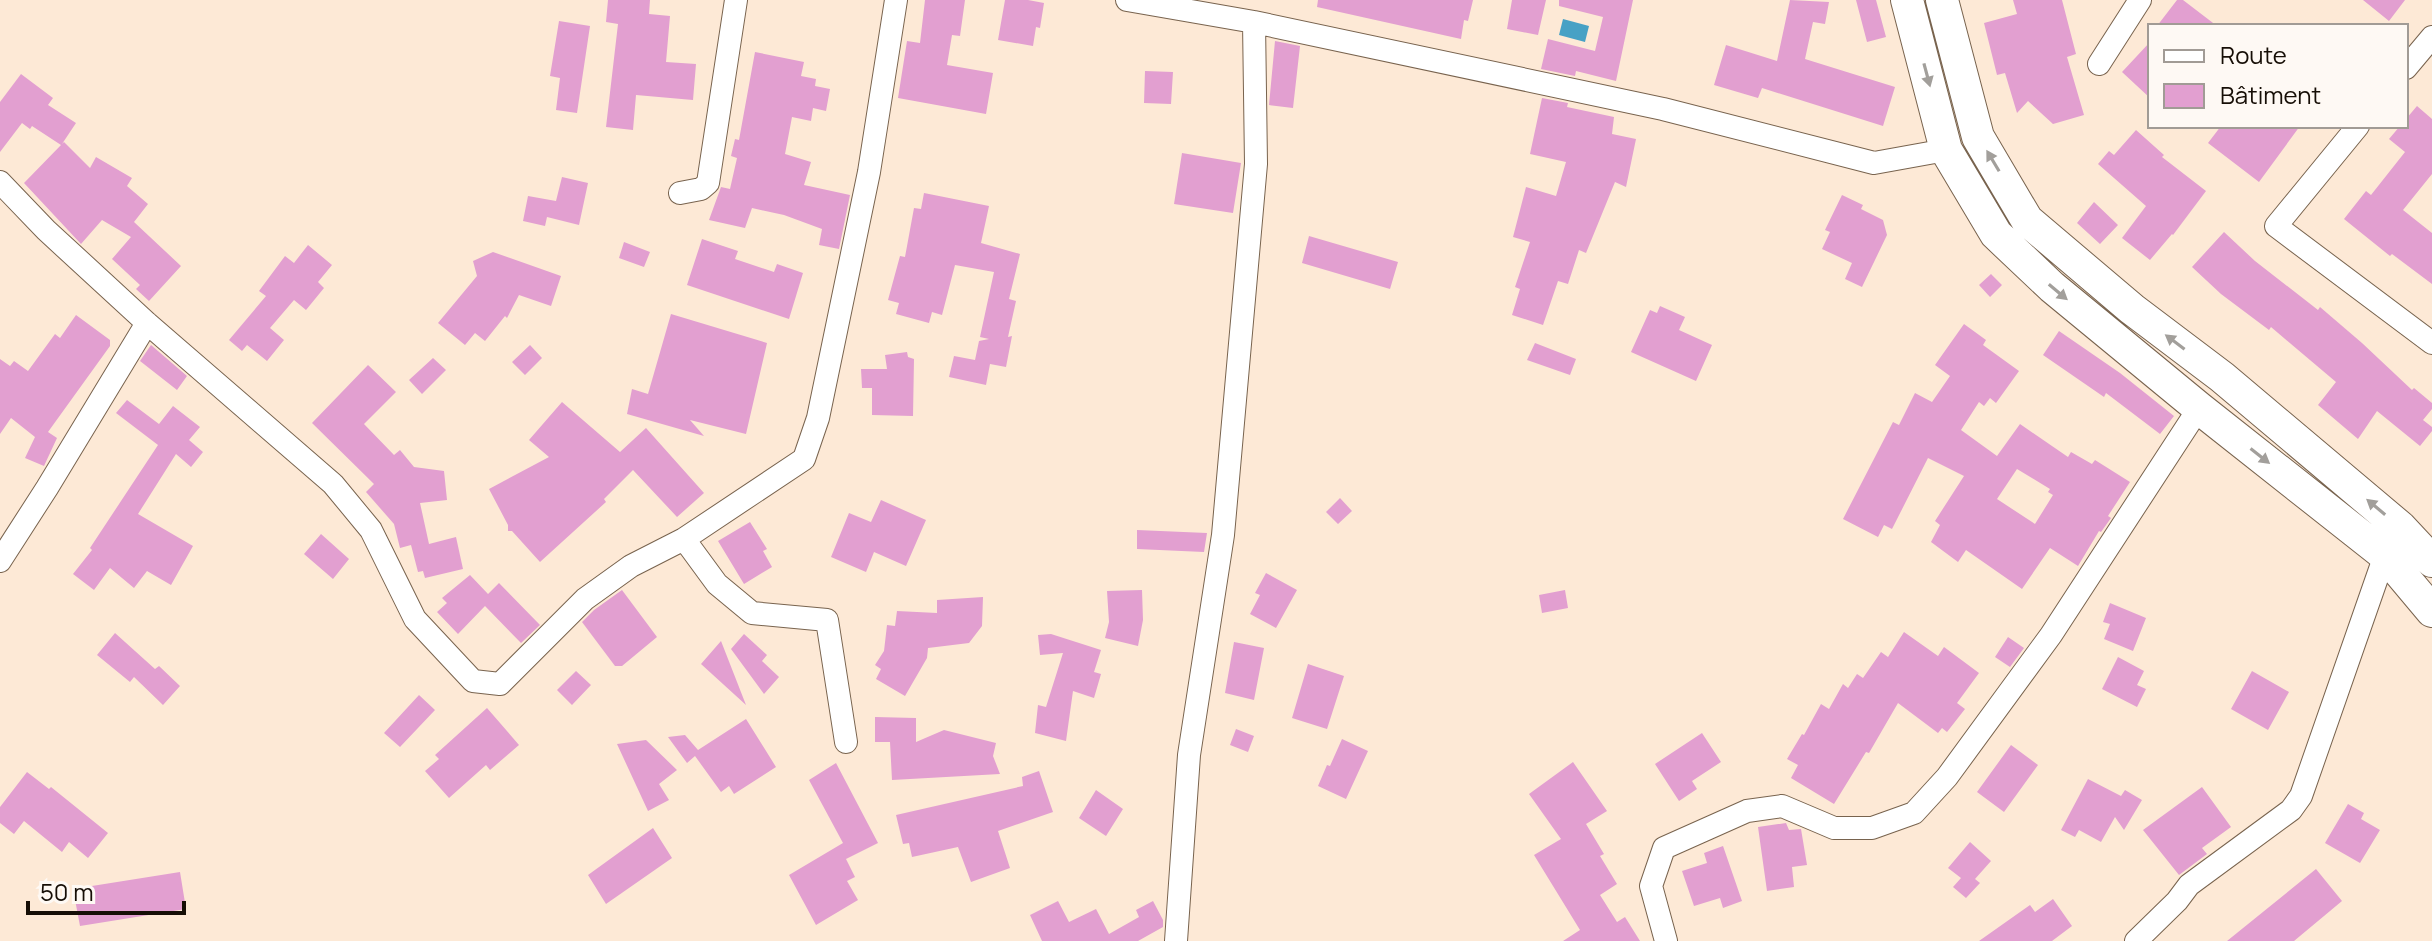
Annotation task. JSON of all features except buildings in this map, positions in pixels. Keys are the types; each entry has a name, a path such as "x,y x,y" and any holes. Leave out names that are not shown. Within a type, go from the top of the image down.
{"street":[{"path":"680,193 701,189 708,183 736,0"},
{"path":"3,192 147,323 333,484 371,530 415,619 473,681 500,684 585,599 631,566 684,539 804,459 818,418 869,172 896,0"},
{"path":"1127,0 1254,22 1663,109 1874,163 1946,150"},
{"path":"1907,0 1946,150 1996,234 2052,287 2385,555 2432,611"},
{"path":"1942,0 1978,137 2027,220 2132,309 2222,377 2400,527 2432,561"},
{"path":"2099,64 2140,0"},
{"path":"1176,941 1189,755 1223,535 1256,164 1254,22"},
{"path":"2408,66 2432,37"},
{"path":"2356,128 2276,226 2432,343"},
{"path":"0,561 147,323"},
{"path":"1666,941 1651,886 1664,848 1747,811 1782,806 1834,828 1872,828 1914,813 1947,777 2051,635 2199,408"},
{"path":"684,539 717,584 752,613 827,620 846,742"},
{"path":"2136,941 2189,885 2291,810 2301,796 2385,555"}],"water":[{"path":"1563,19 1589,26 1585,42 1559,35"}]}
